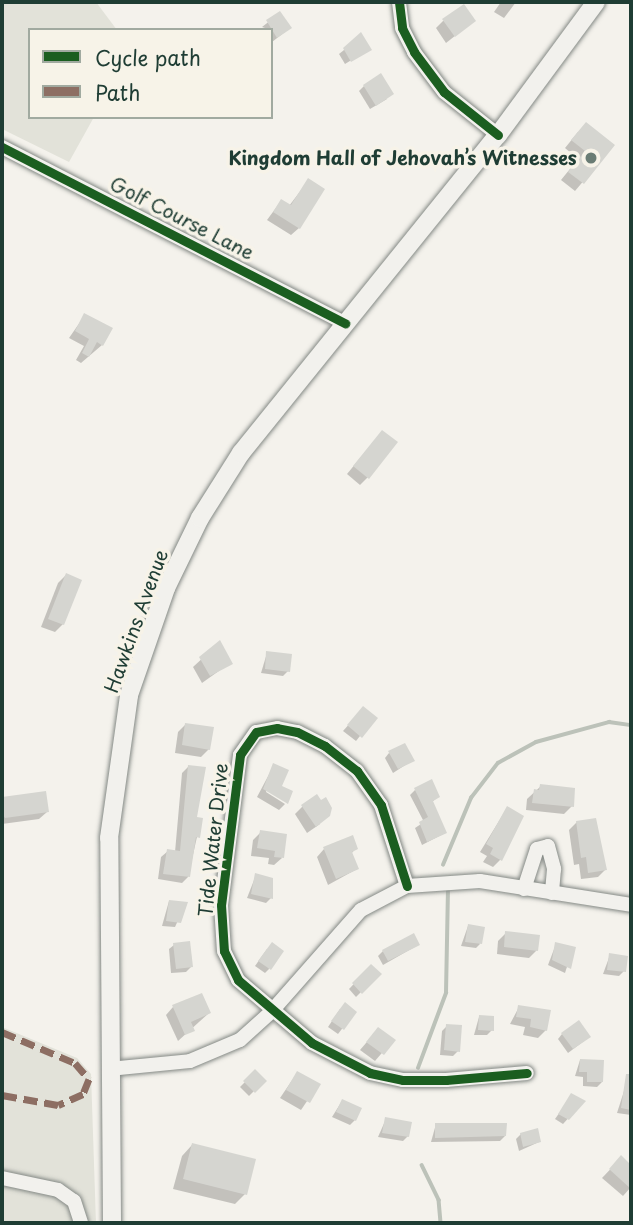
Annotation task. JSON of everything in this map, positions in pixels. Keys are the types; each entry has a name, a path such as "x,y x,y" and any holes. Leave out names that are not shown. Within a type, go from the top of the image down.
{"main road":[{"name":"Hawkins Avenue","path":"112,1223 109,838 121,738 135,673 166,588 201,517 241,453 498,135 596,2"}],"street":[{"path":"399,2 402,29 414,52 444,92 498,135"},
{"name":"Golf Course Lane","path":"2,147 345,323"},
{"name":"Tide Water Drive","path":"271,1012 238,980 221,935 240,755 256,732 277,727 297,732 325,746 357,771 381,805 407,886"},
{"path":"524,889 537,849 548,846 554,869 552,893"},
{"path":"109,1069 208,1056 240,1040 271,1012 361,910 407,886 480,881 631,905"},
{"path":"271,1012 312,1043 370,1073 403,1080 446,1080 527,1073"},
{"path":"2,1178 58,1190 74,1201 81,1223"}],"shaded area":[{"path":"2,2 96,2 116,28 28,28 28,119 93,119 69,162 2,129"},
{"path":"2,1027 77,1058 91,1074 96,1223 2,1223"}],"building":[{"path":"464,4 476,21 455,37 442,19"},
{"path":"280,11 292,28 277,38 266,20"},
{"path":"361,32 372,50 351,62 343,48"},
{"path":"381,73 394,94 376,106 363,85"},
{"name":"Kingdom Hall of Jehovah’s Witnesses","path":"586,122 615,145 584,184 568,172 585,151 571,140"},
{"path":"308,178 325,189 300,229 273,212 281,199 291,205"},
{"path":"84,313 113,328 103,346 97,342 89,357 82,353 89,339 75,331"},
{"path":"382,430 398,442 369,479 353,466"},
{"path":"66,573 82,580 64,625 48,619"},
{"path":"220,640 233,664 210,676 199,657"},
{"path":"266,651 292,654 290,672 265,669"},
{"path":"363,706 378,718 362,738 347,725"},
{"path":"185,723 214,727 210,750 182,745"},
{"path":"405,743 415,761 398,769 388,751"},
{"path":"273,763 289,770 282,786 293,791 288,804 263,789"},
{"path":"188,765 206,767 197,817 203,818 200,838 196,837 190,877 163,874 167,849 180,851"},
{"path":"432,779 440,797 433,801 447,833 427,842 419,822 428,817 414,788"},
{"path":"540,784 575,788 574,807 532,803 534,789 539,790"},
{"path":"46,791 49,812 5,818 2,814 2,797"},
{"path":"317,794 321,800 326,797 332,808 330,816 316,827 301,805"},
{"path":"507,806 524,816 502,861 490,854 493,848 486,844"},
{"path":"596,818 607,870 588,873 586,857 581,858 576,821"},
{"path":"260,830 287,834 284,858 274,857 275,851 257,848"},
{"path":"353,835 358,849 352,852 359,869 336,879 323,847"},
{"path":"255,873 273,878 273,899 251,894"},
{"path":"169,900 188,902 181,923 166,921"},
{"path":"468,924 485,927 482,944 465,942"},
{"path":"505,931 540,935 538,951 504,947"},
{"path":"414,933 420,945 388,961 382,950"},
{"path":"190,941 193,967 176,969 173,943"},
{"path":"272,942 284,951 271,970 258,961"},
{"path":"555,942 576,947 571,969 552,960"},
{"path":"609,953 628,956 626,972 607,970"},
{"path":"371,964 382,974 362,994 352,983"},
{"path":"202,993 211,1013 191,1022 195,1031 185,1035 172,1005"},
{"path":"345,1002 357,1012 344,1030 331,1021"},
{"path":"518,1005 551,1010 547,1031 530,1027 531,1019 516,1017"},
{"path":"479,1015 494,1016 494,1031 478,1030"},
{"path":"579,1020 591,1037 573,1049 561,1033"},
{"path":"446,1024 462,1025 460,1052 444,1050"},
{"path":"378,1027 396,1040 384,1055 366,1042"},
{"path":"580,1059 604,1060 603,1082 587,1082 587,1072 579,1072"},
{"path":"255,1069 267,1081 255,1093 243,1081"},
{"path":"297,1071 321,1084 310,1103 286,1090"},
{"path":"626,1074 631,1074 631,1110 621,1108"},
{"path":"571,1093 586,1101 569,1120 558,1114"},
{"path":"342,1099 362,1108 356,1121 336,1112"},
{"path":"385,1117 412,1122 409,1137 382,1133"},
{"path":"435,1123 507,1123 506,1136 435,1138"},
{"path":"538,1128 541,1142 523,1147 520,1133"},
{"path":"192,1143 256,1159 247,1195 183,1179"},
{"path":"621,1155 631,1165 631,1189 609,1169"}],"waterway":[{"path":"443,865 471,798 498,763 536,742 609,722 631,725"},
{"path":"418,1068 446,993 448,892"},
{"path":"422,1165 439,1200 441,1223"}],"marked path":[{"path":"2,1032 75,1063 89,1079 83,1094 58,1105 2,1095"}],"cycle path":[{"path":"399,2 402,28 414,52 444,92 498,135"},
{"path":"2,147 345,323"},
{"path":"407,886 381,805 357,771 325,746 297,732 277,728 256,732 240,755 221,905 224,951 238,980 312,1043 370,1073 403,1080 446,1080 527,1073"}],"place":[{"name":"Kingdom Hall of Jehovah’s Witnesses","path":"591,158"}]}
